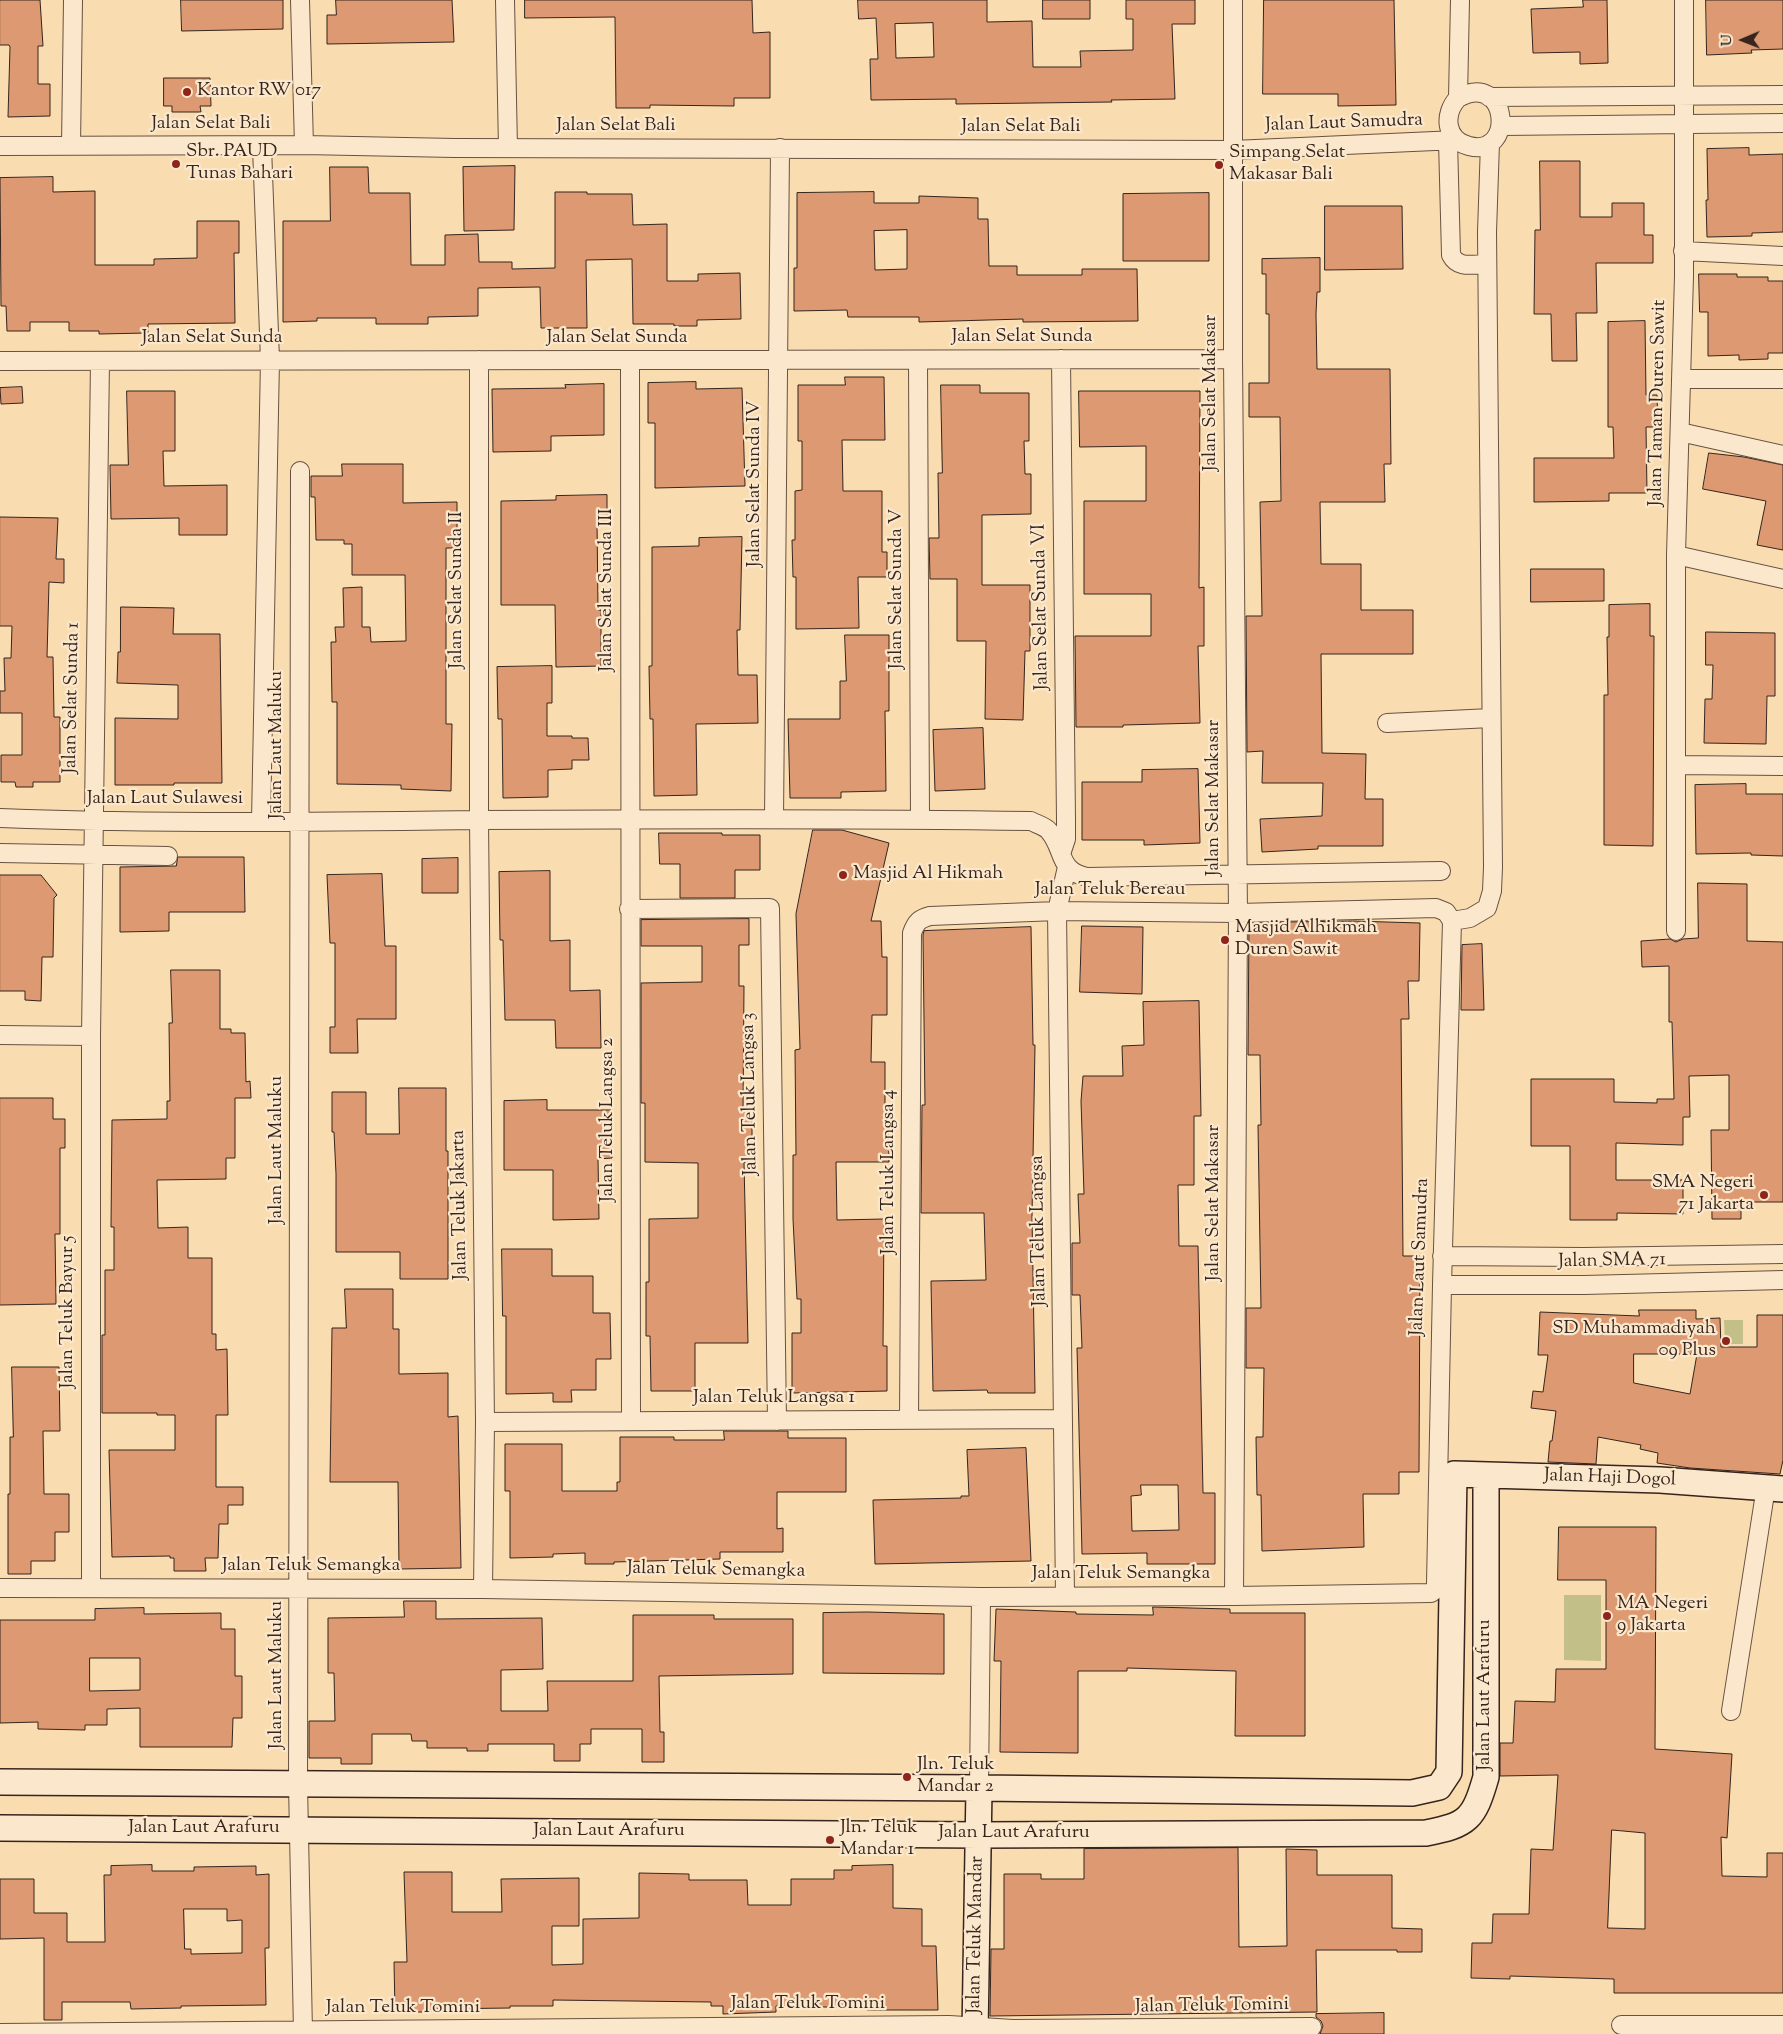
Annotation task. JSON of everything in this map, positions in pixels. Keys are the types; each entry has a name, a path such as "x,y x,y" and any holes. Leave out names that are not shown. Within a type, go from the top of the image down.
{"street":[{"path":"71,146 73,0"},
{"path":"300,0 304,145"},
{"path":"506,0 508,148"},
{"name":"Jalan Selat Makasar","path":"1233,0 1233,359 1238,913 1234,1596"},
{"path":"1458,98 1460,0"},
{"name":"Jalan Taman Duren Sawit","path":"1676,931 1676,555 1682,379 1684,0"},
{"path":"1487,264 1462,265 1454,261 1451,255 1452,141 1448,119 1453,104 1458,98 1474,93 1490,97 1783,95"},
{"path":"1452,141 1473,147 1482,146 1490,143 1497,135 1501,126 1500,110 1490,97"},
{"path":"1501,126 1783,123"},
{"name":"Jalan Laut Samudra","path":"1232,150 1452,141"},
{"path":"1452,921 1470,918 1487,908 1492,891 1487,264 1490,143"},
{"name":"Jalan Selat Bali","path":"0,146 262,147 304,145 508,148 1232,150"},
{"name":"Jalan Laut Maluku","path":"261,821 270,360 262,147"},
{"name":"Jalan Selat Sunda IV","path":"774,819 780,148"},
{"path":"1683,251 1783,256"},
{"name":"Jalan Selat Sunda VI","path":"1061,359 1066,820 1064,860"},
{"name":"Jalan Selat Sunda","path":"0,361 1233,359"},
{"name":"Jalan Selat Sunda II","path":"478,360 479,820"},
{"name":"Jalan Selat Sunda III","path":"629,820 630,360"},
{"name":"Jalan Selat Sunda V","path":"918,360 920,819"},
{"name":"Jalan Selat Sunda 1","path":"90,1036 100,361"},
{"path":"1682,379 1783,379"},
{"path":"1680,432 1783,455"},
{"name":"Jalan Laut Maluku","path":"300,471 298,822 298,1784 300,1830"},
{"path":"1676,555 1783,579"},
{"path":"1388,723 1491,718"},
{"path":"1677,764 1783,766"},
{"name":"Jalan Laut Sulawesi","path":"0,818 92,821 298,822 774,819 1031,821 1048,830 1064,860"},
{"name":"Jalan Teluk Jakarta","path":"479,820 484,1422 483,1589"},
{"name":"Jalan Teluk Langsa 2","path":"629,820 631,1421"},
{"path":"0,853 168,856"},
{"path":"1064,860 1076,875 1087,877 1237,876 1441,871"},
{"name":"Jalan Teluk Langsa","path":"1064,860 1057,912 1065,1596"},
{"name":"Jalan Teluk Langsa 3","path":"629,909 770,908 777,1420"},
{"name":"Jalan Teluk Bereau","path":"915,924 920,919 930,916 1057,912 1238,913 1436,908 1446,912 1452,921"},
{"name":"Jalan Laut Samudra","path":"1431,1593 1435,1590 1436,1584 1446,1474 1442,1256 1452,921"},
{"name":"Jalan Teluk Langsa 4","path":"909,1420 912,943 915,924"},
{"path":"0,1036 90,1036"},
{"name":"Jalan Teluk Bayur 5","path":"90,1036 91,1588"},
{"name":"Jalan SMA 71","path":"1442,1256 1584,1257 1783,1254"},
{"path":"1584,1257 1584,1284"},
{"name":"Jalan SMA 71","path":"1442,1285 1783,1280"},
{"name":"Jalan Teluk Langsa 1","path":"484,1422 1063,1419"},
{"name":"Jalan Haji Dogol","path":"1446,1474 1660,1480 1774,1488"},
{"name":"Jalan Laut Arafuru","path":"0,1782 979,1788 1412,1793 1439,1787 1449,1772 1446,1474"},
{"name":"Jalan Laut Arafuru","path":"0,1828 979,1835 1426,1833 1450,1828 1465,1822 1480,1799 1486,1778 1486,1476"},
{"path":"1731,1711 1774,1488"},
{"name":"Jalan Teluk Semangka","path":"0,1588 483,1589 982,1597 1431,1593"},
{"name":"Jalan Teluk Mandar","path":"976,2030 982,1597"},
{"name":"Jalan Teluk Tomini","path":"300,1830 303,2032"},
{"path":"1621,2025 1669,2029 1783,2025"},
{"name":"Jalan Teluk Tomini","path":"0,2033 929,2026 976,2030 1014,2029 1123,2032 1291,2030 1312,2027"}],"shaded area":[{"path":"1724,1320 1743,1320 1743,1344 1725,1344"},
{"path":"1564,1595 1601,1595 1601,1661 1564,1660"}],"building":[{"path":"0,0 40,0 43,46 38,46 38,84 50,84 50,116 8,117 10,47 9,45 0,45"},
{"path":"181,0 283,0 283,29 182,31"},
{"path":"336,0 452,0 454,42 327,44 327,15 336,15"},
{"path":"525,0 752,0 753,33 770,32 770,98 734,98 734,106 650,105 650,108 616,108 615,17 525,18"},
{"path":"858,0 987,0 987,22 1032,21 1033,67 1081,67 1080,51 1133,50 1133,19 1126,19 1126,0 1195,0 1195,24 1172,24 1175,99 1111,100 1112,102 956,104 956,99 871,100 870,59 878,59 876,18 859,19","holes":["933,23 934,57 896,58 895,24"]},
{"path":"1043,0 1090,0 1090,19 1043,19"},
{"path":"1264,0 1394,0 1396,105 1338,106 1338,94 1263,94"},
{"path":"1583,0 1607,0 1608,63 1580,64 1580,52 1533,53 1531,9 1583,7"},
{"path":"1706,0 1783,0 1783,49 1751,50 1752,53 1707,55"},
{"name":"Kantor RW 017","path":"164,78 210,78 211,106 200,106 201,112 172,112 172,106 164,106"},
{"path":"1749,148 1749,155 1783,154 1783,232 1752,233 1752,236 1707,237 1707,149"},
{"path":"1540,161 1580,161 1580,217 1612,217 1612,203 1644,203 1644,235 1653,235 1653,263 1596,263 1597,313 1576,313 1577,361 1552,361 1551,314 1534,314 1535,230 1540,230"},
{"path":"515,166 514,230 464,231 463,167"},
{"path":"330,167 368,167 369,193 410,193 411,265 445,265 445,235 478,234 479,262 512,262 512,269 555,268 555,192 632,194 633,225 667,224 667,281 698,281 698,274 740,273 741,319 697,320 697,326 633,324 632,259 586,260 587,328 541,328 540,287 478,288 478,316 428,317 428,324 376,324 376,318 317,318 317,321 283,322 283,221 330,221"},
{"path":"53,177 53,192 95,191 95,265 154,265 154,259 197,258 197,221 239,221 239,253 234,253 235,323 148,324 148,333 99,334 99,331 69,331 69,322 30,322 30,331 7,331 6,306 1,306 0,178"},
{"path":"874,192 874,203 919,203 919,196 978,198 978,219 988,219 989,266 1017,266 1017,275 1082,275 1082,269 1137,269 1138,321 1023,322 1023,319 919,322 919,317 848,317 847,310 794,311 794,268 797,268 797,193","holes":["907,230 907,269 875,270 874,231"]},
{"path":"1209,193 1209,261 1123,261 1123,194"},
{"path":"1325,206 1402,206 1403,269 1325,270"},
{"path":"1320,258 1320,292 1317,292 1316,314 1317,369 1390,369 1391,464 1384,464 1385,502 1320,502 1321,564 1361,564 1361,610 1413,610 1413,654 1321,654 1322,753 1366,754 1365,799 1383,799 1383,846 1318,846 1318,849 1262,852 1260,819 1322,816 1323,783 1262,783 1263,751 1247,752 1246,616 1262,616 1260,502 1281,501 1280,417 1249,417 1249,383 1269,383 1269,314 1266,314 1266,274 1262,274 1262,259"},
{"path":"1699,274 1737,274 1737,277 1768,277 1768,281 1783,281 1783,353 1768,353 1768,359 1739,360 1739,355 1708,356 1708,312 1700,312"},
{"path":"1645,321 1646,395 1657,395 1658,427 1646,427 1647,493 1609,493 1609,501 1534,502 1534,458 1614,458 1613,427 1608,427 1608,322"},
{"path":"845,377 884,377 885,440 842,440 843,491 882,491 882,552 887,552 887,577 858,577 859,628 796,629 796,577 793,577 792,540 795,540 795,491 802,490 802,441 798,441 798,385 845,385"},
{"path":"696,382 696,389 742,388 745,486 655,488 655,423 648,423 648,383"},
{"path":"604,384 604,435 551,436 551,451 493,452 492,389 566,388 565,385"},
{"path":"941,385 980,385 980,393 1029,393 1029,441 1024,441 1025,474 1031,474 1031,514 982,515 982,585 1030,585 1030,651 1025,651 1023,720 985,719 986,641 957,641 957,579 930,579 929,538 939,538 938,473 942,473"},
{"path":"22,387 23,403 1,404 0,388"},
{"path":"127,391 175,391 175,451 163,451 164,486 227,485 227,535 179,535 179,518 111,519 110,465 128,465"},
{"path":"1079,391 1200,391 1199,588 1204,587 1204,646 1198,646 1200,723 1123,725 1123,727 1076,727 1075,636 1151,636 1151,594 1084,594 1084,501 1146,501 1146,446 1080,447"},
{"path":"1709,453 1744,457 1783,465 1783,550 1757,545 1766,501 1703,489"},
{"path":"342,464 403,464 403,503 457,502 457,548 446,548 446,724 452,724 451,791 401,789 401,785 337,784 337,702 332,702 331,642 336,642 335,627 344,627 343,588 362,587 362,627 370,627 371,642 406,641 405,575 352,575 352,544 344,544 344,540 316,540 315,497 311,497 311,476 342,476"},
{"path":"607,495 607,520 597,520 598,610 601,610 601,666 556,667 555,605 501,605 501,501 556,500 556,496"},
{"path":"0,517 58,518 56,559 64,559 64,583 49,582 47,657 53,657 54,717 60,717 60,782 33,782 33,787 16,787 15,782 1,782 1,755 22,755 22,713 0,713 0,691 5,691 4,658 11,658 12,626 0,626"},
{"path":"742,537 740,630 737,630 738,675 757,675 758,723 696,724 697,795 654,796 653,719 650,719 649,666 652,666 652,547 699,546 699,538"},
{"path":"1531,569 1604,569 1604,601 1531,602"},
{"path":"1650,604 1650,636 1654,636 1653,846 1604,845 1604,695 1608,695 1607,637 1609,637 1609,605"},
{"path":"121,607 174,608 173,634 220,634 222,783 115,785 115,718 178,719 178,685 117,683"},
{"path":"1706,632 1775,633 1775,696 1767,696 1766,744 1704,743 1705,699 1712,699 1713,665 1706,665"},
{"path":"845,635 889,635 889,711 885,711 886,791 841,792 841,798 790,798 788,719 840,719 840,681 846,681"},
{"path":"552,666 552,703 547,703 547,736 588,738 589,760 572,760 572,769 548,770 548,797 503,798 502,719 498,719 497,667"},
{"path":"983,728 985,789 935,791 933,730"},
{"path":"1198,769 1200,843 1144,845 1144,840 1082,840 1082,782 1142,782 1142,770"},
{"path":"1746,784 1746,794 1783,794 1783,856 1751,855 1751,853 1696,854 1695,785"},
{"path":"813,830 842,830 889,843 871,921 881,921 882,957 887,957 887,1015 872,1015 871,1062 885,1062 885,1108 888,1108 889,1162 836,1162 837,1220 884,1219 883,1346 887,1346 887,1391 792,1393 792,1333 801,1333 801,1299 797,1299 793,1219 793,1155 796,1155 795,1050 800,1049 796,914"},
{"path":"659,833 760,835 760,870 735,870 735,898 680,898 680,864 660,864"},
{"path":"178,857 244,857 245,912 169,912 169,931 120,932 120,867 176,866"},
{"path":"458,858 458,893 422,893 422,859"},
{"path":"550,871 550,941 570,940 570,991 600,990 601,1048 556,1048 555,1020 505,1020 503,940 500,940 499,872"},
{"path":"382,874 385,946 396,946 396,1019 357,1019 358,1053 330,1053 330,1027 335,1027 335,943 330,943 327,875"},
{"path":"0,875 41,875 57,895 54,898 53,957 42,957 41,1001 25,1000 25,991 0,991"},
{"path":"1698,883 1747,884 1747,941 1783,942 1783,1202 1741,1202 1741,1219 1712,1219 1711,1130 1729,1130 1729,1075 1689,1076 1690,1117 1683,1117 1683,1145 1616,1143 1616,1180 1683,1180 1683,1214 1617,1213 1617,1220 1570,1220 1570,1146 1531,1146 1531,1079 1614,1079 1614,1102 1657,1103 1657,1099 1674,1099 1672,1022 1669,1022 1669,966 1642,967 1641,941 1670,939 1676,942 1683,939 1698,938"},
{"path":"749,919 749,945 739,945 739,986 744,986 743,1109 752,1109 752,1139 756,1139 756,1162 744,1162 748,1343 695,1343 695,1391 651,1391 650,1336 646,1336 646,1282 649,1282 649,1219 698,1218 698,1163 645,1162 645,1103 641,1103 641,983 702,982 702,946 641,946 641,920"},
{"path":"1353,921 1420,923 1419,981 1408,981 1409,1019 1401,1019 1403,1256 1420,1256 1419,1472 1399,1472 1399,1494 1363,1494 1364,1547 1262,1551 1261,1495 1257,1495 1256,1437 1263,1437 1264,1368 1246,1368 1246,1308 1261,1308 1258,1125 1261,1125 1260,1055 1248,1055 1249,923"},
{"path":"1082,926 1143,927 1142,994 1080,992"},
{"path":"1031,927 1033,1045 1035,1045 1032,1216 1035,1393 988,1393 987,1390 933,1391 931,1281 986,1280 984,1213 921,1213 922,1105 925,1105 923,935 924,931"},
{"path":"1482,944 1484,1010 1461,1010 1462,945"},
{"path":"171,970 220,970 220,1029 231,1029 231,1033 245,1033 246,1082 250,1081 251,1098 235,1098 235,1158 226,1158 226,1179 157,1180 158,1228 188,1227 188,1258 212,1258 212,1334 216,1334 216,1350 227,1349 228,1415 216,1415 216,1487 243,1487 243,1505 228,1505 228,1524 219,1524 218,1558 205,1558 206,1571 174,1571 174,1558 170,1558 170,1556 112,1557 109,1450 175,1450 175,1415 157,1415 157,1413 102,1413 102,1335 105,1335 105,1270 114,1270 114,1227 111,1227 112,1120 167,1119 167,1101 170,1101 169,1023 172,1023"},
{"path":"1199,1001 1201,1116 1194,1116 1194,1185 1178,1185 1179,1246 1198,1246 1203,1493 1215,1493 1215,1564 1147,1564 1147,1553 1082,1554 1077,1348 1082,1348 1080,1295 1072,1295 1072,1243 1080,1243 1078,1194 1084,1194 1081,1101 1083,1076 1123,1076 1122,1046 1144,1045 1143,1002","holes":["1141,1485 1178,1485 1179,1530 1132,1531 1131,1496 1141,1495"]},
{"path":"399,1088 446,1088 448,1279 400,1279 400,1252 336,1252 336,1174 334,1132 332,1132 332,1092 366,1092 366,1134 399,1134"},
{"path":"0,1098 53,1098 53,1119 65,1119 65,1148 60,1148 60,1234 55,1234 56,1304 0,1305"},
{"path":"547,1100 547,1110 611,1110 612,1158 598,1159 599,1219 553,1220 553,1170 504,1170 504,1101"},
{"path":"502,1249 552,1249 552,1276 593,1276 593,1313 610,1313 611,1359 596,1359 596,1390 571,1390 572,1402 553,1402 553,1393 506,1394 506,1316 503,1316"},
{"path":"345,1289 393,1289 393,1329 399,1329 399,1374 448,1373 448,1417 458,1416 461,1568 399,1569 398,1482 330,1482 332,1328 346,1328"},
{"path":"1639,1310 1696,1310 1696,1319 1720,1318 1721,1347 1757,1347 1757,1315 1783,1315 1783,1460 1780,1474 1690,1468 1657,1463 1658,1453 1640,1449 1641,1445 1598,1437 1596,1464 1548,1462 1556,1411 1531,1408 1533,1391 1543,1392 1548,1355 1538,1355 1540,1312 1639,1316","holes":["1634,1354 1697,1354 1690,1394 1634,1383"]},
{"path":"12,1367 59,1367 60,1431 43,1431 44,1494 69,1494 69,1532 55,1532 55,1561 31,1561 31,1574 8,1574 10,1437 13,1437"},
{"path":"724,1431 788,1431 788,1438 846,1438 846,1492 777,1492 777,1529 783,1528 783,1552 720,1552 720,1559 614,1562 614,1564 585,1564 585,1553 553,1554 553,1557 510,1558 510,1491 505,1491 505,1444 562,1444 562,1491 617,1491 617,1482 620,1482 620,1437 674,1437 674,1440 724,1440"},
{"path":"1026,1448 1031,1561 875,1564 873,1500 961,1498 961,1496 969,1496 967,1450"},
{"path":"1559,1527 1656,1527 1655,1749 1732,1754 1727,1838 1721,1837 1722,1876 1767,1877 1767,1853 1783,1853 1783,1993 1614,1993 1614,1979 1510,1976 1510,1979 1471,1978 1472,1943 1492,1943 1493,1914 1529,1914 1531,1849 1553,1850 1558,1775 1500,1776 1500,1743 1513,1743 1515,1701 1555,1702 1556,1669 1606,1669 1606,1580 1558,1580","holes":["1612,1830 1645,1833 1645,1929 1608,1928"]},
{"path":"404,1601 436,1601 436,1619 542,1618 543,1669 501,1670 501,1711 548,1711 547,1681 633,1681 633,1615 714,1615 714,1619 793,1619 793,1674 659,1676 660,1732 664,1732 664,1762 642,1762 642,1729 591,1729 591,1744 580,1744 580,1761 554,1761 554,1744 488,1744 488,1751 467,1751 467,1748 427,1748 427,1741 412,1741 411,1734 372,1734 372,1764 341,1764 341,1758 309,1758 309,1721 335,1721 334,1673 328,1673 328,1618 404,1617"},
{"path":"1153,1607 1230,1609 1230,1613 1305,1613 1305,1736 1235,1736 1236,1671 1127,1668 1127,1671 1078,1671 1078,1753 1000,1752 1001,1661 994,1661 996,1609 1076,1612 1076,1614 1153,1615"},
{"path":"144,1608 144,1614 221,1613 221,1629 235,1629 235,1676 242,1676 242,1718 233,1718 232,1747 140,1747 140,1708 107,1709 107,1725 85,1725 85,1730 38,1729 38,1722 0,1723 0,1620 95,1620 95,1609","holes":["90,1658 140,1658 140,1690 90,1691"]},
{"path":"823,1613 944,1614 944,1674 823,1673"},
{"path":"1238,1848 1239,1947 1287,1946 1286,1849 1317,1850 1317,1875 1392,1875 1392,1928 1422,1929 1422,1952 1397,1952 1397,1950 1316,1950 1317,2012 990,2016 991,1949 1004,1949 1004,1874 1041,1874 1041,1879 1084,1879 1084,1849"},
{"path":"152,1865 152,1871 194,1871 194,1867 256,1866 256,1875 269,1874 269,1948 265,1948 266,2005 181,2006 181,2008 131,2009 130,2002 62,2002 62,2020 44,2020 44,1938 0,1939 0,1879 34,1879 34,1913 67,1913 67,1942 105,1942 104,1875 111,1875 111,1866","holes":["184,1909 227,1909 227,1921 242,1920 242,1953 191,1954 191,1949 185,1949"]},
{"path":"893,1865 893,1908 922,1909 922,1946 936,1946 938,2010 867,2010 867,2007 817,2007 817,1999 787,1999 787,2006 776,2006 776,2012 723,2014 723,2006 711,2006 711,2002 553,2000 553,2006 431,2009 431,2012 395,2012 394,1962 407,1962 404,1872 452,1872 452,1912 502,1912 501,1879 579,1878 579,1926 552,1926 552,1965 583,1964 583,1919 639,1918 639,1873 689,1874 689,1880 747,1880 748,1905 791,1905 791,1879 834,1879 834,1870 852,1870 852,1866"},
{"path":"1384,2013 1384,2034 1320,2034 1323,2026 1316,2017 1316,2014"}],"place":[{"name":"Kantor RW 017","path":"187,92"},
{"name":"Sbr. PAUD Tunas Bahari","path":"176,164"},
{"name":"Simpang Selat Makasar Bali","path":"1219,165"},
{"name":"Masjid Al Hikmah","path":"843,875"},
{"name":"Masjid Alhikmah Duren Sawit","path":"1225,940"},
{"name":"SMA Negeri 71 Jakarta","path":"1764,1195"},
{"name":"SD Muhammadiyah 09 Plus","path":"1726,1341"},
{"name":"MA Negeri 9 Jakarta","path":"1607,1616"},
{"name":"Jln. Teluk Mandar 2","path":"907,1777"},
{"name":"Jln. Teluk Mandar 1","path":"830,1840"}]}
